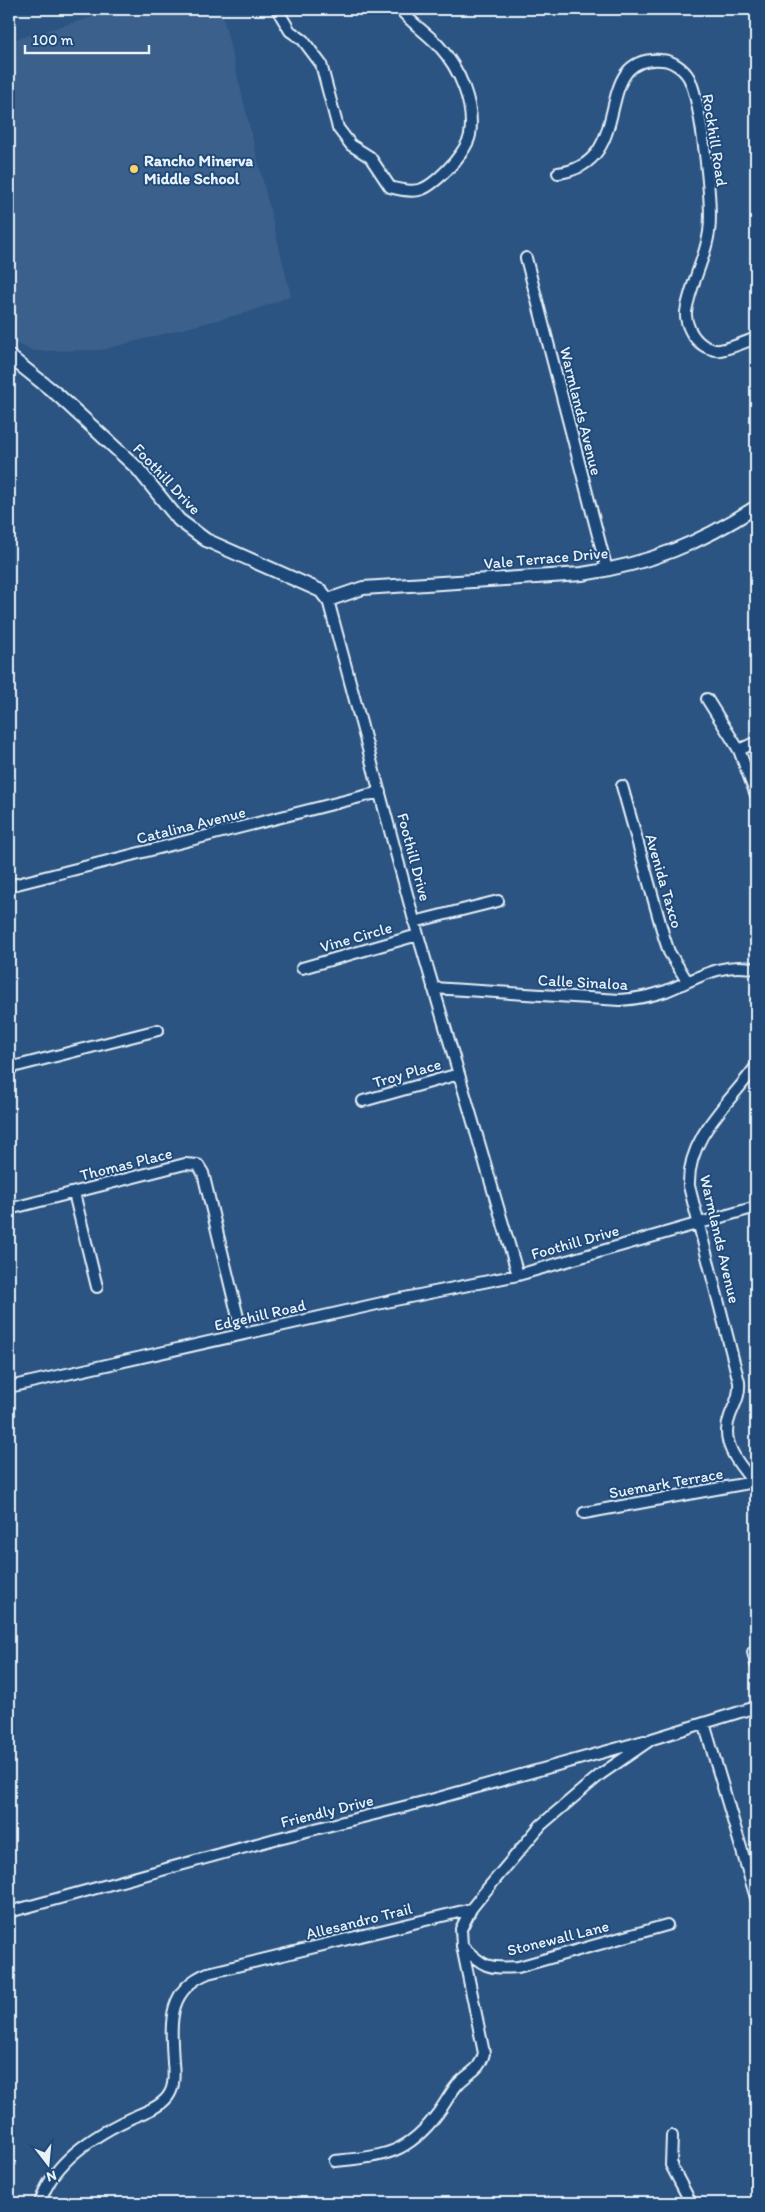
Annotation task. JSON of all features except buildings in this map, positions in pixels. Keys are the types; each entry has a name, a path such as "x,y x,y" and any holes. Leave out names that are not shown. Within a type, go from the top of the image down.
{"main road":[{"name":"Foothill Drive","path":"9,356 59,396 137,468 179,520 206,540 321,591 328,600"},
{"name":"Vale Terrace Drive","path":"328,600 363,588 582,574 606,570 669,553 712,535 756,508"}],"street":[{"path":"277,9 290,31 303,40 320,64 338,128 352,145 370,157 390,187 408,192 434,183 454,162 470,136 468,101 456,69 440,47 400,9"},
{"name":"Rockhill Road","path":"558,173 567,172 589,161 596,155 608,130 618,85 629,70 648,60 664,60 675,64 689,78 696,101 707,182 709,230 704,255 686,314 692,335 702,345 715,350 756,338"},
{"name":"Warmlands Avenue","path":"526,258 606,570"},
{"name":"Foothill Drive","path":"328,600 414,922 518,1275 756,1207"},
{"path":"707,699 740,750 756,795"},
{"path":"740,750 756,742"},
{"name":"Avenida Taxco","path":"622,786 664,937 670,952 687,981"},
{"name":"Catalina Avenue","path":"9,886 380,792"},
{"path":"414,922 498,901"},
{"name":"Vine Circle","path":"302,968 418,935"},
{"name":"Calle Sinaloa","path":"433,988 620,1000 635,999 667,990 722,968 756,969"},
{"path":"9,1068 158,1030"},
{"name":"Warmlands Avenue","path":"755,1484 730,1450 726,1430 740,1392 739,1382 689,1186 689,1173 693,1156 722,1107 745,1082 756,1066"},
{"name":"Troy Place","path":"363,1101 459,1074"},
{"name":"Thomas Place","path":"9,1209 185,1164 198,1166 203,1173 242,1334"},
{"path":"74,1193 97,1288"},
{"name":"Edgehill Road","path":"9,1387 242,1334 518,1275"},
{"name":"Suemark Terrace","path":"584,1513 755,1484"},
{"path":"753,1652 756,1664"},
{"path":"335,2161 382,2156 406,2146 438,2114 458,2084 482,2064 484,2053 462,1946 462,1927 471,1909 541,1825 601,1774 652,1739 756,1707"},
{"path":"704,1723 756,1898"},
{"name":"Friendly Drive","path":"9,1912 266,1841 427,1801 652,1739"},
{"name":"Allesandro Trail","path":"40,2203 53,2175 81,2148 110,2128 154,2107 165,2100 171,2092 174,2074 173,2012 179,1992 195,1978 208,1973 471,1909"},
{"name":"Stonewall Lane","path":"462,1946 481,1963 496,1968 518,1967 666,1925"},
{"path":"672,2136 672,2165 691,2203"}],"shaded area":[{"name":"Rancho Minerva Middle School","path":"121,9 221,9 291,296 252,311 102,350 34,351 9,341 9,41"}],"place":[{"name":"Rancho Minerva Middle School","path":"134,169"}]}
